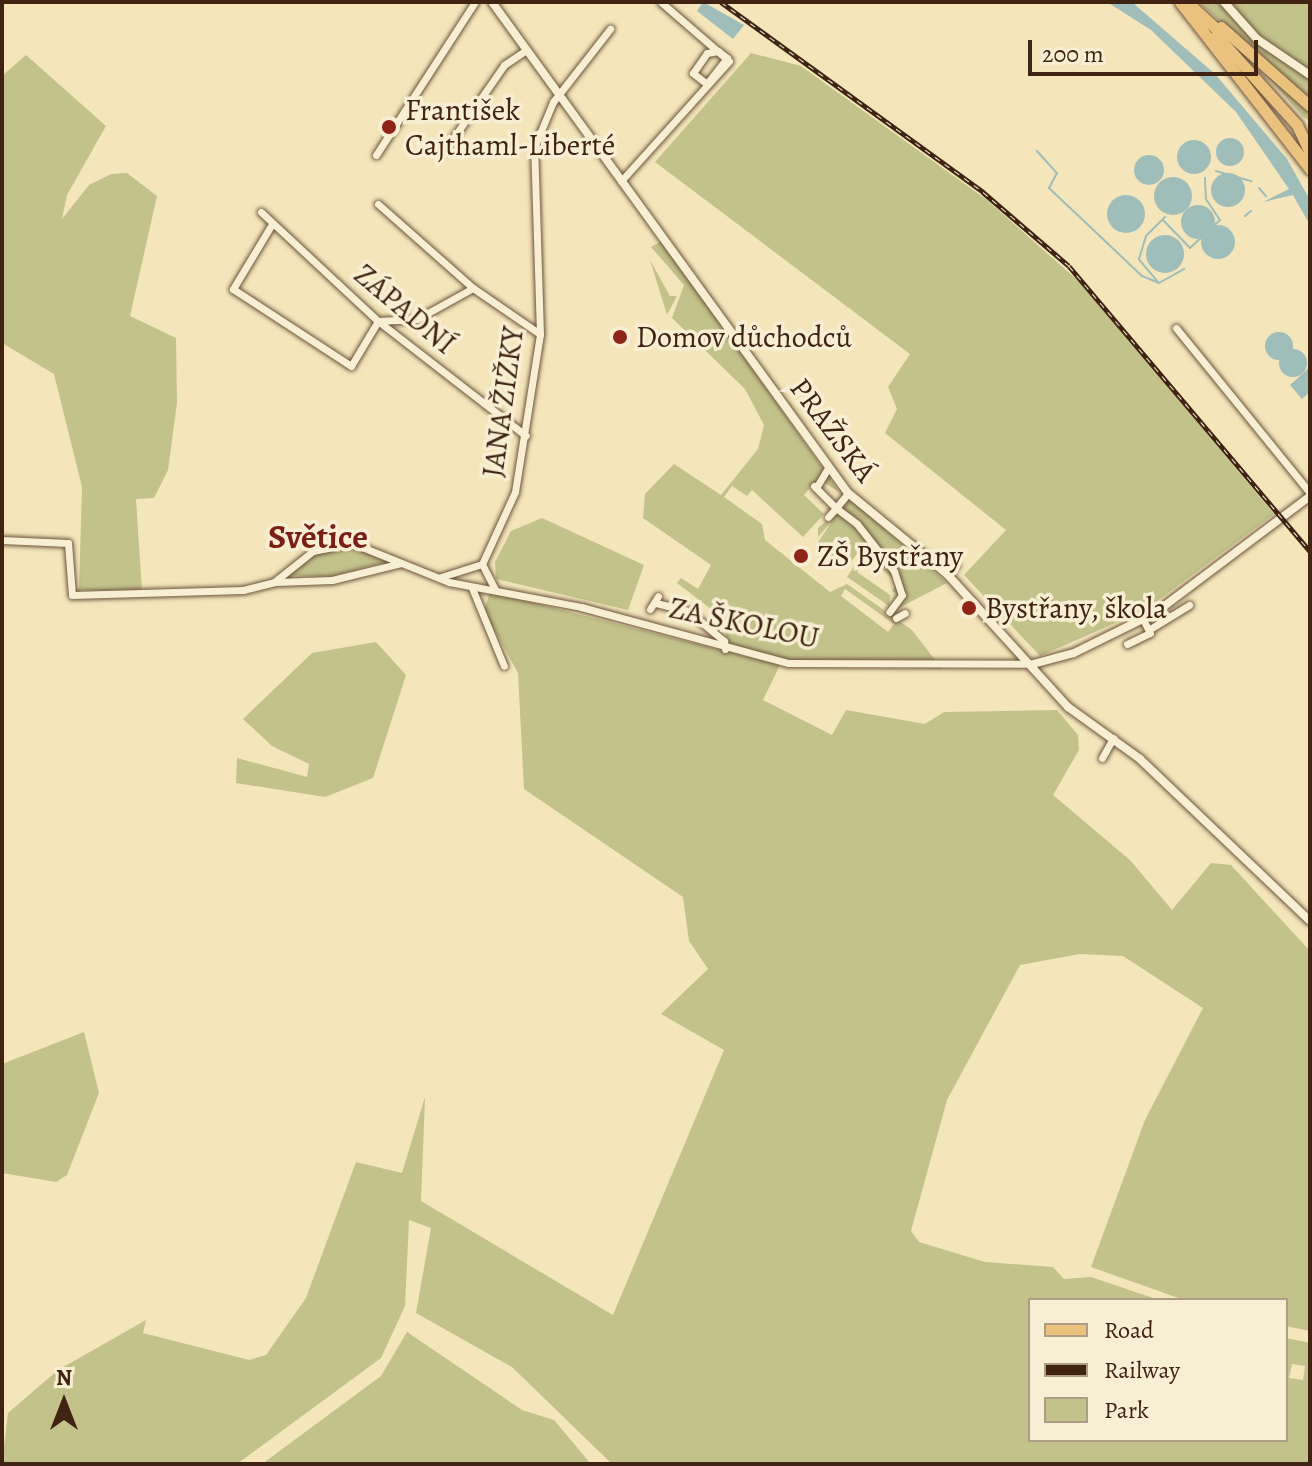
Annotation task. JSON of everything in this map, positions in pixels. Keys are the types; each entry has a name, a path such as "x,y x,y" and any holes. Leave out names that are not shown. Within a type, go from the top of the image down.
{"main road":[{"path":"1180,2 1258,77 1308,131 1310,153"},
{"path":"1180,2 1310,169"},
{"path":"1188,2 1308,131"},
{"path":"1188,2 1310,106"}],"street":[{"path":"376,155 475,2"},
{"name":"PRAŽSKÁ","path":"492,2 848,493 947,574 1033,664 1068,707 1113,738 1310,921"},
{"path":"621,181 694,107 729,61 724,53 661,2"},
{"path":"1224,2 1257,39 1310,75"},
{"name":"JANA ŽIŽKY","path":"482,564 509,511 526,436 540,334 532,161 558,95 610,29"},
{"path":"445,150 504,65 526,50"},
{"path":"707,53 724,53 707,84 693,73 707,53"},
{"path":"378,204 473,288 540,334"},
{"name":"ZÁPADNÍ","path":"261,212 378,321 526,436"},
{"path":"272,224 233,289 239,299 351,366 378,321 417,319 473,288"},
{"path":"1033,664 1143,619 1309,499 1176,328"},
{"path":"828,468 815,487 867,533 900,582 893,612"},
{"path":"828,517 848,493"},
{"path":"2,540 73,548 72,595 211,595 274,582 332,580 401,563"},
{"name":"ZA ŠKOLOU","path":"274,582 298,558 342,544 401,563 432,577 472,588 581,607 725,649 844,668 1033,664"},
{"path":"432,577 482,564 497,591"},
{"path":"947,574 956,564"},
{"path":"946,589 955,582"},
{"path":"472,588 504,666"},
{"path":"892,591 893,612"},
{"path":"655,602 688,611 724,641 725,649"},
{"path":"1127,644 1189,605"},
{"path":"893,612 905,613"},
{"path":"1143,619 1150,629"},
{"path":"1102,758 1113,738"}],"green space":[{"path":"1198,2 1217,2 1248,35 1310,79 1310,99"},
{"path":"1230,2 1310,2 1310,70 1258,34"},
{"path":"751,53 801,66 987,200 1083,285 1274,514 1145,610 1040,656 964,575 1006,530 885,433 897,409 888,387 910,354 655,162"},
{"path":"26,55 106,126 67,195 62,219 89,185 111,174 127,173 157,196 130,316 176,338 177,403 168,470 154,498 136,499 142,591 79,590 82,487 54,374 2,343 2,76"},
{"path":"1260,68 1310,109 1310,121 1303,117"},
{"path":"662,241 840,493 819,479 813,484 804,495 824,514 803,537 752,490 747,496 732,486 724,497 762,524 765,540 830,592 847,584 912,630 942,669 789,663 729,645 720,616 677,583 681,578 698,589 711,565 643,518 645,494 674,464 721,495 758,449 764,425 745,389 672,318 684,285 651,247","holes":["845,589 894,624 888,632 841,596"]},
{"path":"650,260 670,296 677,296 667,315"},
{"path":"846,502 853,502 947,583 895,610 902,581 843,509"},
{"path":"836,513 868,539 848,566 815,547 832,521 818,537 818,528"},
{"path":"542,518 644,565 628,610 496,579 495,562 511,531"},
{"path":"871,541 898,580 899,595 892,591 898,583 868,558 857,572 890,595 889,606 847,577"},
{"path":"359,547 393,560 330,577 286,575 311,555"},
{"path":"490,592 780,665 763,700 832,735 846,710 925,724 944,712 1057,710 1078,735 1079,750 1053,795 1130,860 1172,910 1211,863 1231,865 1310,951 1310,1331 1288,1326 1288,1298 1178,1298 1091,1267 1145,1120 1203,1008 1123,956 1080,954 1020,965 947,1100 911,1231 919,1242 985,1262 1053,1267 1064,1279 1091,1277 1153,1298 1028,1298 1028,1442 1288,1442 1288,1338 1310,1343 1310,1464 612,1464 512,1367 416,1313 431,1228 409,1220 405,1306 381,1358 237,1464 2,1464 8,1413 58,1370 146,1320 143,1333 249,1360 266,1355 306,1298 356,1162 402,1173 425,1097 421,1201 613,1315 724,1050 661,1014 708,969 689,941 683,897 524,789 518,673 484,611","holes":["1292,1364 1305,1366 1303,1380 1289,1378"]},
{"path":"376,642 406,675 373,778 325,797 236,783 237,758 307,777 309,764 272,746 243,719 312,653"},
{"path":"84,1032 99,1093 67,1175 56,1182 2,1173 2,1064"},
{"path":"407,1332 522,1410 554,1420 591,1464 262,1464 381,1376"}],"water":[{"path":"703,2 744,25 733,39 697,11"},
{"path":"1107,2 1133,3 1215,74 1287,159 1310,200 1310,225 1293,195 1263,202 1289,189 1236,112 1151,30"},
{"path":"1230,138 1240,142 1244,152 1240,162 1230,166 1220,162 1216,152 1220,142"},
{"path":"1194,140 1206,145 1211,157 1206,169 1194,174 1182,169 1177,157 1182,145"},
{"path":"1149,155 1155,156 1163,164 1163,176 1155,184 1149,185 1143,184 1135,176 1134,170 1135,164 1143,156"},
{"path":"1228,173 1240,178 1245,190 1240,202 1228,207 1216,202 1211,190 1216,178"},
{"path":"1173,177 1187,182 1192,196 1187,210 1173,215 1159,210 1154,196 1159,182"},
{"path":"1126,195 1139,201 1145,214 1139,227 1126,233 1113,227 1107,214 1113,201"},
{"path":"1198,205 1210,210 1215,222 1210,234 1198,239 1186,234 1181,222 1186,210"},
{"path":"1218,225 1230,230 1235,242 1230,254 1218,259 1206,254 1201,242 1206,230"},
{"path":"1165,235 1178,241 1184,254 1178,267 1165,273 1152,267 1146,254 1152,241"},
{"path":"1279,332 1289,336 1293,346 1289,356 1279,360 1269,356 1265,346 1269,336"},
{"path":"1293,349 1303,353 1307,363 1303,373 1293,377 1283,373 1279,363 1283,353"},
{"path":"1310,367 1310,392 1302,399 1290,385"}],"waterway":[{"path":"1037,151 1057,173 1049,188 1142,276 1159,283 1184,269"},
{"path":"1216,171 1252,181"},
{"path":"1163,220 1190,248 1220,220 1206,199 1205,178"},
{"path":"1259,188 1266,196"},
{"path":"1245,216 1251,211"},
{"path":"1158,282 1139,259 1146,236 1165,217"}],"railway":[{"path":"721,2 983,192 1069,266 1310,551"}],"place":[{"name":"František Cajthaml-Liberté","path":"389,127"},
{"name":"Domov důchodců","path":"620,337"},
{"name":"ZŠ Bystřany","path":"801,556"},
{"name":"Bystřany, škola","path":"969,608"}],"district":[{"name":"Světice","path":"318,537"}]}
